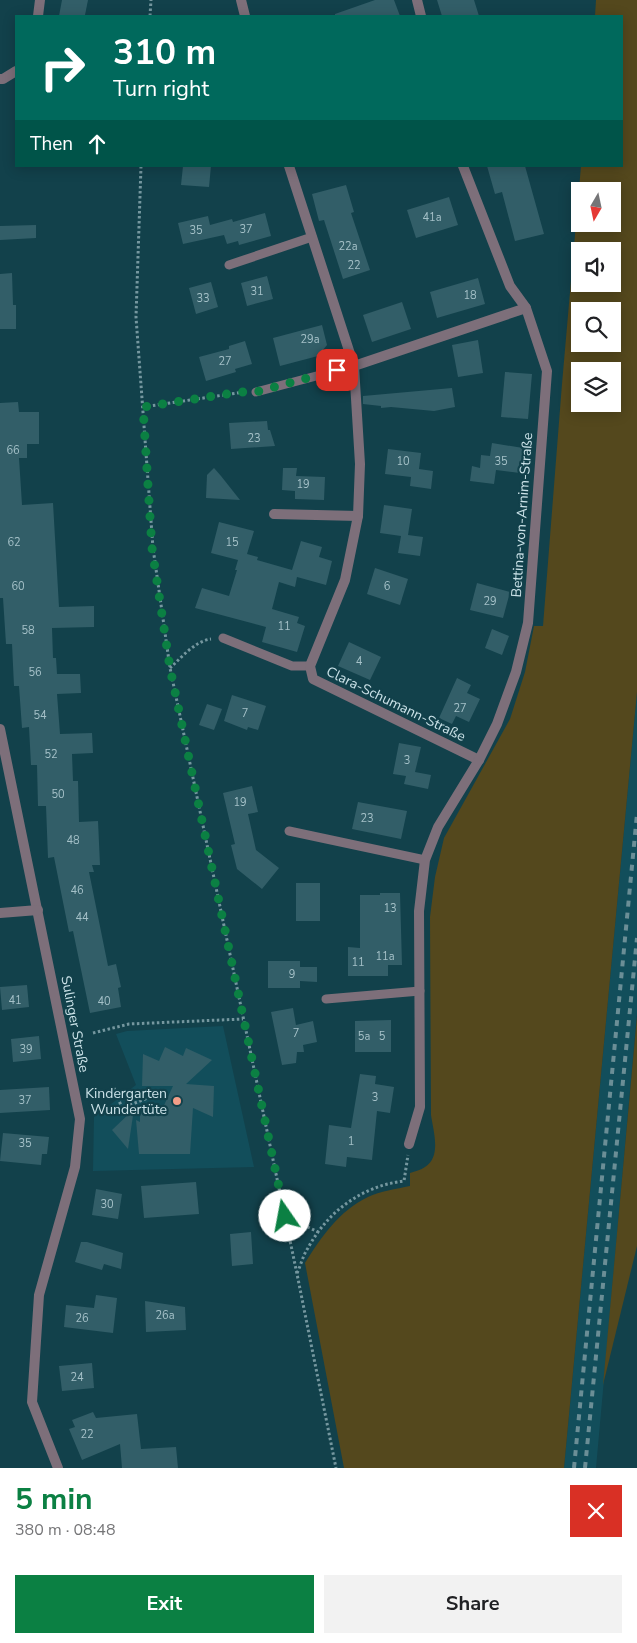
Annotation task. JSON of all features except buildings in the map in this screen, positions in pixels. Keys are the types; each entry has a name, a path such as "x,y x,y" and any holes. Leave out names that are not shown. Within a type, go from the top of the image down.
{"street":[{"path":"38,15 40,0"},
{"path":"241,0 245,15"},
{"path":"417,0 421,15"},
{"path":"0,79 15,72"},
{"name":"Clara-Schumann-Straße","path":"289,167 354,366 360,464 358,516 345,580 310,666 313,679 479,760"},
{"name":"Bettina-von-Arnim-Straße","path":"409,1144 420,1107 419,911 425,860 438,827 479,760 500,715 516,672 528,623 547,371 526,308 510,286 463,167"},
{"path":"354,366 526,308"},
{"path":"274,514 358,516"},
{"name":"Sulinger Straße","path":"0,729 80,1119 75,1167 39,1295 32,1402 58,1468"},
{"path":"0,912 38,910"}],"lane":[{"path":"229,265 312,237"},
{"path":"256,392 354,366"},
{"name":"Clara-Schumann-Straße","path":"224,638 292,666 310,666"},
{"path":"289,831 425,860"},
{"path":"326,999 420,991"}],"path":[{"path":"150,15 151,0"},
{"path":"151,5 156,0"},
{"path":"141,167 136,317 152,548 170,668 336,1468"},
{"path":"143,407 240,392 256,392"},
{"path":"170,668 204,640 224,638"},
{"path":"93,1033 129,1024 243,1019"},
{"path":"114,1088 122,1108 166,1091"},
{"path":"297,1274 307,1249 332,1214 353,1198 375,1188 404,1181 409,1144"},
{"path":"285,1216 318,1232"}],"shaded area":[{"path":"596,0 637,0 637,692 564,1468 344,1468 305,1263 332,1225 348,1209 373,1195 410,1186 410,1173 425,1167 433,1157 435,1143 431,1115 430,917 435,877 444,838 510,719 525,672 534,626 543,626 571,281 571,292 621,292 621,242 574,242 575,232 621,232 621,182 580,182 581,167 623,167 623,15 595,15"},
{"path":"637,692 637,1013 596,1468 564,1468"},
{"path":"637,1016 637,1246 603,1385"},
{"name":"Kindergarten Wundertüte","path":"223,1026 254,1167 93,1171 94,1117 136,1085 116,1034 127,1031"}],"railway":[{"path":"574,1468 637,814"},
{"path":"585,1468 637,938"}],"place":[{"name":"Kindergarten Wundertüte","path":"177,1101"}],"route":[{"path":"285,1216 170,668 152,548 143,407 240,392 256,392 337,370"}]}
